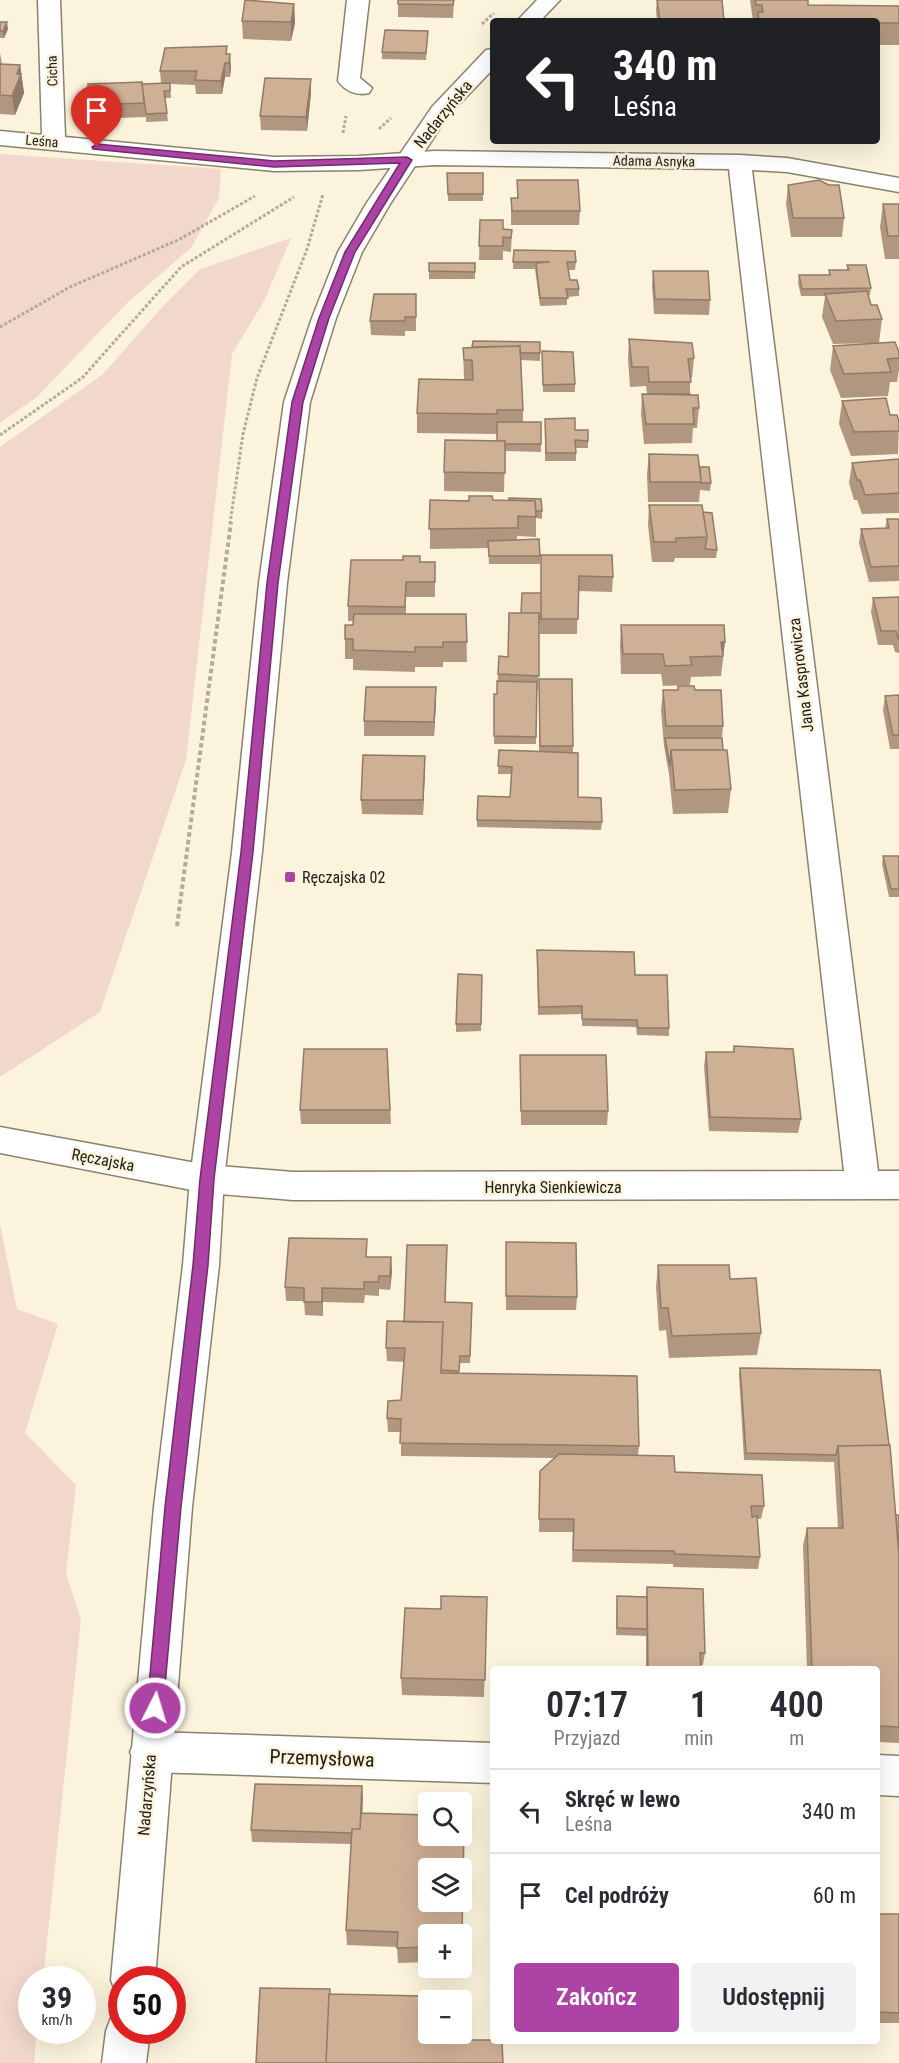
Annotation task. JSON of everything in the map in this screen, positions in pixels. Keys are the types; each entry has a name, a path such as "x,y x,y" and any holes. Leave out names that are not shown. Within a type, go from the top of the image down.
{"street":[{"name":"Cicha","path":"50,0 54,142"},
{"path":"358,0 349,81 361,88"},
{"path":"531,18 549,0"},
{"name":"Nadarzyńska","path":"134,1966 172,1518 201,1265 207,1179 247,852 273,583 297,402 324,318 350,252 378,204 440,112 490,59"},
{"name":"Leśna","path":"0,138 274,164 407,160"},
{"name":"Adama Asnyka","path":"407,160 740,162 787,165 899,185"},
{"name":"Jana Kasprowicza","path":"740,162 863,1187"},
{"name":"Ręczajska","path":"0,1140 207,1179"},
{"name":"Henryka Sienkiewicza","path":"207,1179 293,1186 863,1187 899,1185"},
{"name":"Przemysłowa","path":"151,1752 490,1763"},
{"path":"880,1775 899,1776"},
{"path":"124,2063 126,2044"}],"path":[{"path":"346,116 343,136 350,140"},
{"path":"313,190 322,197 378,204"},
{"path":"0,435 82,378 181,267 302,192"},
{"path":"0,327 70,287 180,239 256,195"}],"shaded area":[{"path":"0,154 221,169 219,198 191,248 128,302 37,397 0,423"},
{"path":"291,238 264,301 232,354 186,760 100,1012 0,1077 0,447 103,374 164,305 200,269"},
{"path":"0,1224 17,1309 58,1324 25,1433 76,1485 66,1573 81,1620 44,1966 18,1966 18,2044 36,2044 34,2063 0,2063"}],"building":[{"path":"245,0 294,4 291,22 242,21"},
{"path":"398,0 454,0 453,5 398,4"},
{"path":"657,0 722,0 724,18 660,18"},
{"path":"755,0 808,0 808,5 899,6 899,23 880,23 880,18 759,18 758,12 763,12 762,5 756,5"},
{"path":"0,22 7,22 3,31 0,31"},
{"path":"385,30 428,31 426,53 382,52"},
{"path":"227,46 226,54 230,54 229,63 225,63 221,81 195,80 197,71 160,71 165,48"},
{"path":"0,64 20,65 17,74 21,74 12,96 0,95"},
{"path":"265,78 311,79 306,117 260,116"},
{"path":"142,82 144,103 88,105 88,84"},
{"path":"170,83 170,91 164,91 167,113 146,114 142,84"},
{"path":"447,173 483,173 483,194 448,194"},
{"path":"517,180 578,180 580,211 512,211 511,198 518,198"},
{"path":"819,180 829,185 839,185 844,218 793,218 788,185"},
{"path":"883,204 899,204 899,236 888,236"},
{"path":"480,220 503,220 503,229 512,230 511,238 503,237 503,246 479,246"},
{"path":"514,250 575,251 576,262 567,262 570,280 577,280 579,289 566,289 568,298 540,298 536,263 550,262 513,262"},
{"path":"429,263 475,263 475,272 429,271"},
{"path":"847,265 866,265 871,288 802,289 799,275 830,275 829,270 849,270"},
{"path":"653,271 708,271 710,300 655,299"},
{"path":"867,291 871,305 877,305 882,319 836,321 825,294"},
{"path":"374,294 416,294 416,317 405,317 405,321 370,321"},
{"path":"629,339 692,343 694,358 688,359 691,382 649,382 648,367 632,367"},
{"path":"473,341 540,342 540,353 520,353 520,346 472,347"},
{"path":"895,342 899,358 887,359 891,372 844,374 833,346"},
{"path":"520,346 523,410 497,410 497,414 417,413 419,379 473,380 472,360 464,360 463,348"},
{"path":"542,351 573,352 575,384 543,385"},
{"path":"642,394 698,395 699,408 693,408 694,424 646,424"},
{"path":"886,398 890,415 897,415 899,431 854,432 842,401"},
{"path":"575,418 575,430 588,430 588,441 575,440 576,453 546,453 545,419"},
{"path":"497,422 541,422 541,444 505,444 505,441 497,441"},
{"path":"445,440 505,441 505,473 444,472"},
{"path":"649,454 698,455 701,482 650,482"},
{"path":"899,459 899,493 865,495 852,463"},
{"path":"700,467 709,467 711,483 701,483"},
{"path":"469,496 492,496 493,500 535,501 536,517 518,516 518,528 429,529 430,500 469,501"},
{"path":"509,498 541,499 542,511 536,511 535,501 509,500"},
{"path":"649,505 702,505 707,537 676,538 676,542 654,542"},
{"path":"703,512 712,513 717,550 705,549 707,537"},
{"path":"887,519 899,519 899,566 871,567 861,529 889,528"},
{"path":"539,539 540,556 489,556 488,541"},
{"path":"541,555 612,555 613,577 579,576 578,619 541,619"},
{"path":"403,556 420,556 420,562 435,562 435,582 406,582 405,607 348,606 351,560 403,560"},
{"path":"522,593 541,593 541,616 539,613 521,613"},
{"path":"899,597 898,638 896,631 881,631 873,598"},
{"path":"509,613 539,613 539,676 498,674 499,656 508,657"},
{"path":"354,614 466,614 467,642 443,642 443,647 415,647 415,652 353,650 353,639 345,639 345,625 353,625"},
{"path":"621,625 724,625 725,642 721,642 723,656 690,657 692,665 665,666 663,654 623,654"},
{"path":"539,679 572,679 573,746 540,746"},
{"path":"497,681 537,682 536,737 494,736 494,694 497,694"},
{"path":"678,686 694,686 695,690 721,690 723,726 666,726 663,690 678,690"},
{"path":"366,687 436,687 434,722 364,721"},
{"path":"899,695 899,735 893,735 885,696"},
{"path":"665,738 722,738 723,750 671,750 670,766"},
{"path":"499,750 578,753 578,797 601,798 602,822 477,820 478,796 510,797 512,767 498,766"},
{"path":"671,750 727,750 731,789 675,790"},
{"path":"363,755 425,756 423,800 361,800"},
{"path":"883,856 899,856 899,889 891,889"},
{"path":"537,950 634,952 635,975 667,975 669,1028 638,1028 637,1020 582,1019 582,1006 539,1007"},
{"path":"458,974 482,975 481,1024 456,1024"},
{"path":"734,1046 793,1049 801,1119 710,1117 706,1052 734,1052"},
{"path":"304,1049 387,1049 390,1110 300,1110"},
{"path":"520,1055 606,1055 608,1111 521,1111"},
{"path":"289,1238 367,1239 366,1257 391,1257 390,1276 379,1276 378,1282 364,1282 364,1289 322,1288 322,1302 304,1302 304,1288 285,1287"},
{"path":"506,1242 576,1243 577,1297 506,1296"},
{"path":"407,1245 447,1245 445,1302 472,1303 470,1356 460,1356 459,1371 441,1370 443,1322 404,1322"},
{"path":"658,1265 729,1265 730,1279 756,1278 761,1333 672,1336 668,1308 661,1308"},
{"path":"387,1321 443,1322 441,1373 637,1376 639,1446 400,1443 401,1419 387,1418 388,1401 401,1400 405,1348 386,1348"},
{"path":"740,1368 880,1370 889,1445 838,1446 836,1455 746,1453"},
{"path":"890,1445 899,1556 899,1727 880,1726 880,1666 812,1666 807,1528 843,1528 838,1446"},
{"path":"559,1454 674,1456 675,1472 762,1475 764,1506 751,1506 752,1517 757,1516 760,1557 675,1554 674,1551 573,1550 574,1519 539,1519 540,1471"},
{"path":"896,1515 899,1515 899,1556"},
{"path":"647,1587 703,1589 705,1653 700,1653 701,1666 648,1666"},
{"path":"441,1596 487,1597 485,1680 401,1678 405,1608 441,1609"},
{"path":"617,1596 647,1597 647,1629 617,1628"},
{"path":"255,1784 362,1786 360,1829 352,1829 352,1833 251,1830"},
{"path":"361,1813 418,1815 418,1846 464,1846 463,1858 418,1858 418,1912 462,1912 462,1924 418,1924 418,1947 397,1948 398,1932 346,1930 352,1829 360,1829"},
{"path":"880,1914 899,1914 899,2013 880,2012"},
{"path":"260,1988 330,1989 326,2063 256,2063"},
{"path":"329,1994 418,1996 418,2044 472,2044 472,2040 490,2040 490,2044 502,2044 503,2063 326,2063"}],"place":[{"name":"Ręczajska 02","path":"290,877"}],"route":[{"path":"97,147 274,164 407,160 350,252 324,318 297,402 273,583 247,852 207,1179 201,1265 173,1507 155,1708"}]}
